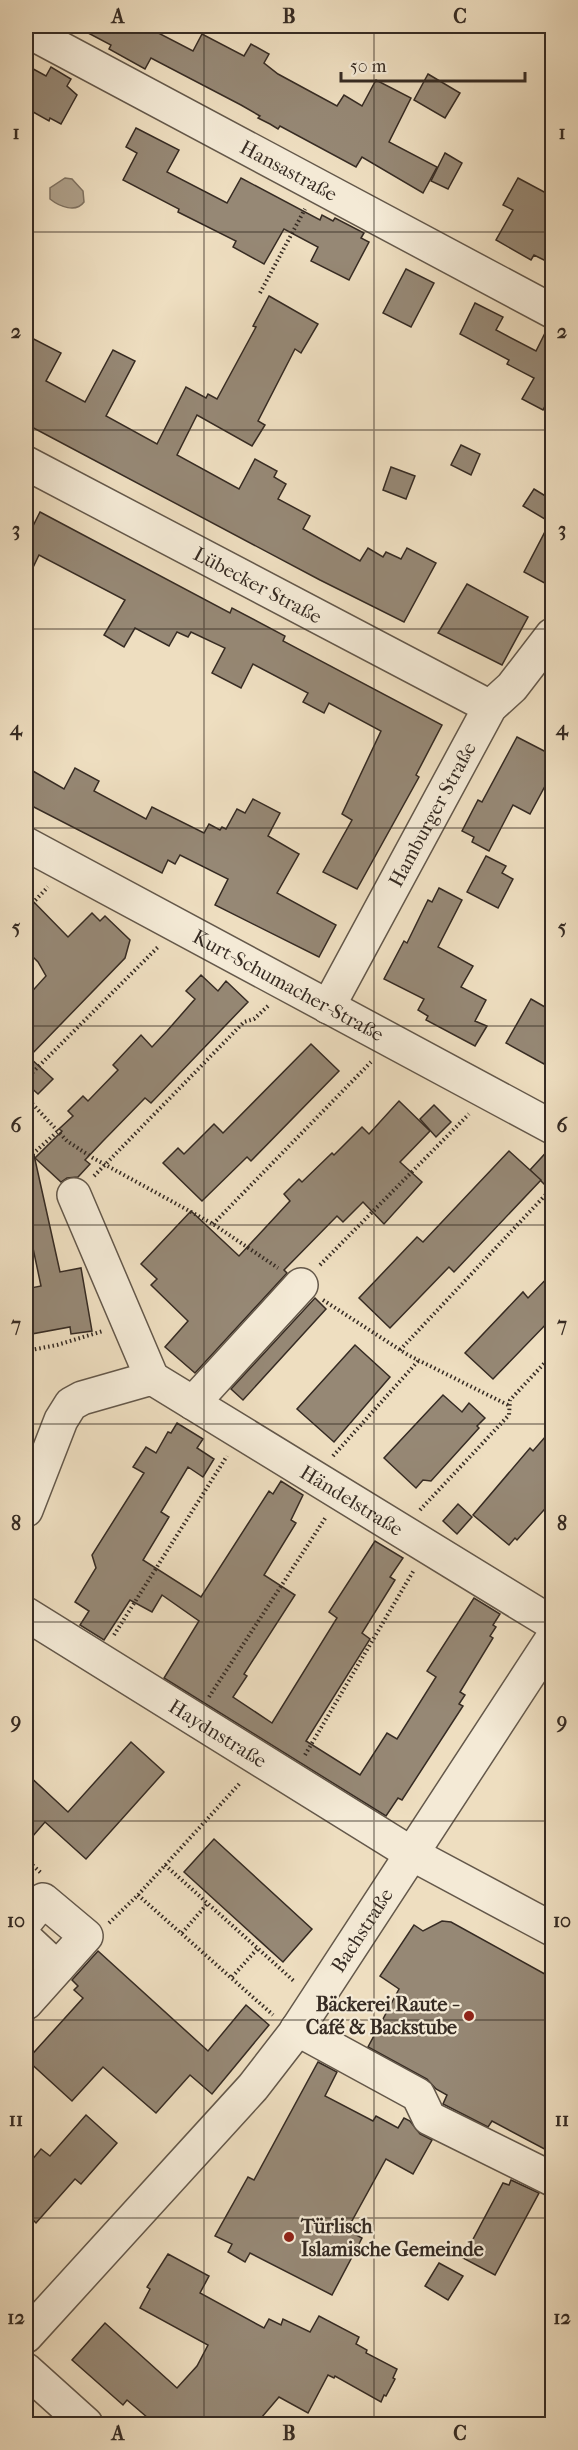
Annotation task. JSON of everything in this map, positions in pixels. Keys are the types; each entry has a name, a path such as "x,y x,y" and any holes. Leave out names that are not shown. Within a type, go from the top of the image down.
{"street":[{"name":"Hansastraße","path":"26,30 552,311"},
{"name":"Lübecker Straße","path":"26,464 490,707"},
{"name":"Hamburger Straße","path":"328,1007 490,707 512,687 552,635"},
{"name":"Kurt-Schumacher-Straße","path":"26,844 552,1127"},
{"path":"26,1510 61,1420 71,1404 82,1398 152,1378 74,1195"},
{"path":"194,1403 301,1285"},
{"name":"Händelstraße","path":"152,1378 552,1623"},
{"name":"Haydnstraße","path":"26,1614 412,1854 552,1929"},
{"name":"Bachstraße","path":"26,2336 253,2087 295,2032 552,1639"},
{"path":"26,1921 43,1900 86,1936 26,2003"},
{"path":"26,1940 57,1968"},
{"path":"295,2032 418,2095 429,2118 552,2179"},
{"path":"26,2370 86,2424"}],"path":[{"path":"260,293 318,185"},
{"path":"26,1079 161,943 175,924"},
{"path":"74,1195 244,1022 254,1019 290,985"},
{"path":"213,1224 391,1042"},
{"path":"301,1285 474,1109 487,1091"},
{"path":"26,1097 67,1141 213,1224 399,1350 510,1406"},
{"path":"26,1160 57,1132"},
{"path":"399,1350 552,1188"},
{"path":"26,1351 57,1345 128,1322"},
{"path":"400,1530 509,1415 510,1400 552,1355"},
{"path":"195,1719 328,1485 419,1360"},
{"path":"99,1659 242,1433"},
{"path":"292,1779 319,1728 428,1547"},
{"path":"86,1936 99,1933 138,1895 262,1759"},
{"path":"165,1865 316,2000"},
{"path":"138,1895 295,2032"},
{"path":"182,1933 208,1903"},
{"path":"232,1977 258,1948"}],"shaded area":[{"path":"65,178 72,179 83,191 84,202 77,207 63,206 50,199 50,188"}],"building":[{"path":"75,26 145,26 193,51 202,34 244,56 251,44 269,54 264,63 278,74 337,106 344,95 362,106 376,80 411,98 389,142 437,167 423,193 362,157 356,167 280,126 278,129 241,105 151,58 145,69 109,49 111,45"},
{"path":"26,65 46,76 51,67 71,79 67,86 77,95 61,124 50,118 49,121 26,108"},
{"path":"428,74 460,93 445,118 414,100"},
{"path":"136,128 179,150 167,172 227,203 241,178 320,220 322,215 333,221 335,218 364,233 361,238 369,242 349,280 311,261 318,247 284,229 264,264 233,247 236,241 178,212 179,209 123,180 137,153 126,147"},
{"path":"445,153 462,163 448,189 431,181"},
{"path":"518,178 548,194 552,218 552,264 534,255 531,260 496,240 513,210 503,205"},
{"path":"406,269 434,283 411,327 383,313"},
{"path":"269,296 318,324 301,353 295,349 258,421 265,425 252,446 197,415 177,455 239,489 255,459 277,471 274,477 286,484 278,499 310,516 303,529 360,561 368,548 383,557 386,552 401,559 407,548 436,563 404,622 26,424 26,335 61,353 46,381 85,402 113,350 135,361 106,416 157,444 186,387 206,398 208,394 217,399 256,327 253,326"},
{"path":"475,303 503,317 496,330 536,351 547,329 552,330 552,392 543,410 522,399 534,378 507,364 509,360 460,334"},
{"path":"461,445 480,454 471,475 451,465"},
{"path":"391,467 415,476 406,499 383,490"},
{"path":"534,489 552,500 552,587 524,572 550,522 523,506"},
{"path":"40,512 230,613 232,608 285,636 283,641 442,725 416,775 419,777 357,889 323,872 352,820 342,814 381,731 329,703 324,713 303,702 308,693 253,664 241,688 212,673 225,648 191,632 188,637 177,632 169,646 135,628 124,647 104,635 125,600 39,555 26,582 26,540"},
{"path":"467,584 528,617 502,665 438,633"},
{"path":"517,737 552,755 552,773 530,814 513,805 489,851 472,842 474,837 462,831 478,800 482,802"},
{"path":"26,767 64,789 75,768 99,781 94,791 146,819 152,807 204,833 209,824 220,830 222,827 226,829 237,809 245,813 253,799 280,813 268,836 299,854 277,893 336,925 319,957 215,905 228,879 180,855 175,864 168,860 162,873 26,803"},
{"path":"486,856 506,866 502,873 513,879 498,908 467,892"},
{"path":"439,888 462,900 438,947 473,966 461,987 486,1000 475,1021 487,1026 475,1046 426,1020 428,1016 418,1010 424,999 384,979 404,941 407,943 428,900 432,902"},
{"path":"26,894 68,937 92,913 100,921 105,916 130,940 125,958 29,1057 53,1079 38,1094 26,1083 26,998 46,976 38,962 26,950"},
{"path":"201,975 218,991 226,981 248,1002 151,1103 145,1098 103,1141 85,1160 90,1164 78,1177 67,1178 61,1182 35,1158 62,1131 59,1129 73,1116 68,1111 83,1096 88,1101 118,1070 113,1065 141,1035 152,1047 167,1031 195,999 186,991"},
{"path":"531,999 552,1011 552,1064 546,1061 544,1064 506,1043"},
{"path":"311,1044 339,1071 251,1161 247,1157 202,1201 163,1163 178,1148 184,1154 214,1124 223,1133"},
{"path":"399,1101 430,1131 400,1162 422,1182 384,1224 363,1202 343,1222 337,1216 284,1270 287,1273 195,1373 165,1347 188,1321 151,1285 157,1279 141,1264 191,1211 239,1256 290,1201 284,1194 299,1179 302,1182 362,1127 369,1134"},
{"path":"434,1105 451,1122 436,1137 420,1119"},
{"path":"552,1146 552,1192 530,1170"},
{"path":"509,1151 541,1180 454,1272 449,1267 390,1328 359,1298 417,1237 423,1242"},
{"path":"34,1155 60,1272 81,1268 92,1331 71,1334 70,1327 26,1335 26,1289 41,1286 26,1215 26,1156"},
{"path":"552,1273 552,1318 493,1379 465,1353 523,1292 528,1298"},
{"path":"315,1298 326,1309 243,1400 231,1389"},
{"path":"355,1345 390,1377 334,1442 297,1409"},
{"path":"443,1395 462,1412 469,1403 485,1418 477,1426 479,1428 431,1481 423,1480 416,1488 384,1458"},
{"path":"177,1423 203,1439 197,1448 214,1459 203,1477 188,1467 161,1512 169,1517 143,1560 201,1597 269,1491 273,1494 281,1481 303,1495 291,1520 296,1523 264,1575 295,1595 244,1674 247,1676 233,1697 272,1723 337,1618 329,1612 375,1541 403,1558 390,1577 395,1580 362,1633 370,1639 306,1741 360,1775 387,1733 397,1739 436,1677 427,1671 474,1598 500,1614 493,1625 496,1627 490,1636 493,1638 460,1692 465,1695 459,1704 463,1706 402,1800 398,1798 386,1816 164,1678 199,1621 162,1595 152,1612 130,1600 104,1640 80,1625 89,1611 75,1602 96,1568 92,1555 144,1473 133,1467 146,1447 156,1453 168,1432 171,1433"},
{"path":"552,1429 552,1501 517,1540 515,1538 509,1545 473,1515 530,1448 533,1451"},
{"path":"458,1504 472,1517 457,1534 443,1521"},
{"path":"131,1742 164,1772 86,1859 45,1822 26,1844 26,1773 68,1812"},
{"path":"214,1839 312,1929 283,1962 184,1872"},
{"name":"Bäckerei Raute - Café & Backstube","path":"442,1921 451,1922 552,1978 552,2153 492,2121 488,2127 443,2104 447,2095 436,2089 427,2079 368,2047 399,1989 380,1976 414,1925 423,1931"},
{"path":"98,1951 208,2051 246,2005 269,2025 212,2094 190,2075 156,2113 103,2067 72,2101 27,2060 83,1998 74,1990 78,1986 72,1980"},
{"path":"318,2062 337,2072 325,2096 373,2121 376,2116 398,2128 404,2118 410,2121 420,2134 432,2140 413,2174 386,2159 347,2230 362,2238 332,2295 250,2253 245,2262 228,2252 232,2244 215,2236 248,2177 254,2180"},
{"path":"86,2115 117,2143 81,2184 75,2179 36,2223 26,2213 26,2167 41,2149 50,2156"},
{"path":"511,2180 539,2193 495,2275 463,2258 503,2183 509,2185"},
{"path":"168,2254 209,2276 200,2293 264,2328 269,2319 281,2325 283,2319 310,2332 319,2316 359,2337 356,2344 367,2350 366,2353 397,2369 393,2378 395,2379 386,2396 384,2395 381,2402 335,2376 334,2378 328,2375 308,2413 279,2397 256,2424 155,2424 127,2400 123,2405 72,2360 105,2323 177,2388 197,2366 208,2345 140,2308 150,2289 147,2287"},
{"path":"439,2263 463,2276 448,2300 425,2286"}],"place":[{"name":"Bäckerei Raute - Café & Backstube","path":"469,2016"},
{"name":"Türlisch Islamische Gemeinde","path":"289,2237"}]}
